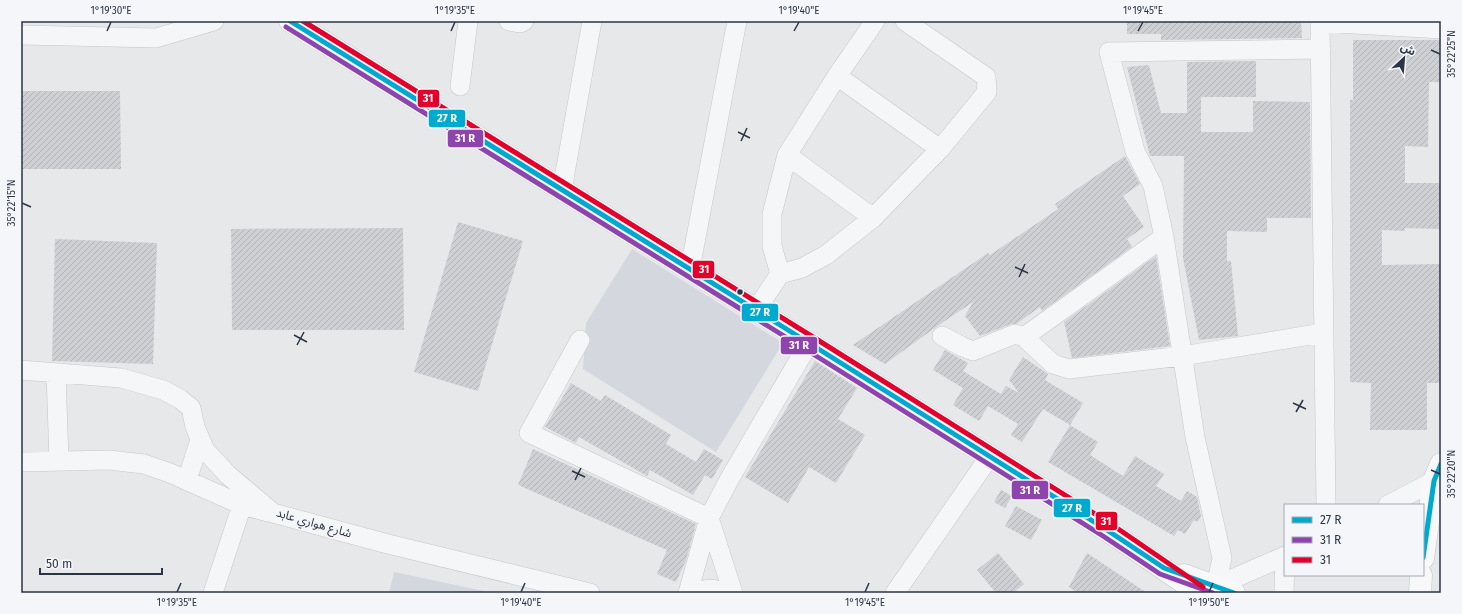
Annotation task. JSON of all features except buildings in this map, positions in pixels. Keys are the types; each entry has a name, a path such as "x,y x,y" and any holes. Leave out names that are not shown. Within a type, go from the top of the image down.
{"main road":[{"path":"290,21 990,456 1164,568 1217,591"},
{"path":"1424,553 1439,475"},
{"path":"1420,593 1421,576"}],"street":[{"path":"21,35 67,28 156,38 214,21"},
{"path":"460,86 468,21"},
{"path":"510,21 520,23 524,21"},
{"path":"562,190 592,21"},
{"path":"690,269 737,21"},
{"path":"780,274 772,246 772,214 787,155 836,76 875,21"},
{"path":"756,310 780,274 802,268 826,255 874,218 940,150 987,92 986,77 905,21"},
{"path":"1326,504 1320,21 1441,29"},
{"path":"1217,591 1222,558 1195,437 1164,237 1153,186 1135,151 1109,52 1321,49"},
{"path":"836,76 940,150"},
{"path":"787,155 874,218"},
{"path":"1024,337 1164,237"},
{"path":"942,336 973,351 1015,334 1024,337 1053,364 1069,368 1182,356 1323,333"},
{"path":"580,340 529,433 709,518 733,593"},
{"path":"688,593 709,518 730,478 809,343"},
{"name":"شارع هواري عابد","path":"21,370 121,378 162,390 180,398 191,408 195,427 205,450 228,475 273,513 388,544 590,593"},
{"path":"56,373 59,461"},
{"path":"186,480 200,440"},
{"path":"895,593 990,456"},
{"path":"21,462 109,460 144,464 170,473 242,505 273,513"},
{"path":"1390,504 1439,475"},
{"path":"213,593 242,505"},
{"path":"1217,591 1284,557"},
{"path":"1284,576 1284,593"},
{"path":"696,593 706,588 722,593"}],"shaded area":[{"path":"632,249 783,343 716,452 583,369 586,323"},
{"path":"394,572 493,593 389,593"}],"transit line":[{"path":"290,21 809,343 1107,530 1164,568 1234,593"},
{"name":"31","path":"303,21 813,337 1111,524 1203,587"},
{"path":"286,27 805,349 1103,536 1160,574 1213,593"},
{"path":"1424,551 1434,481 1441,464"}]}
